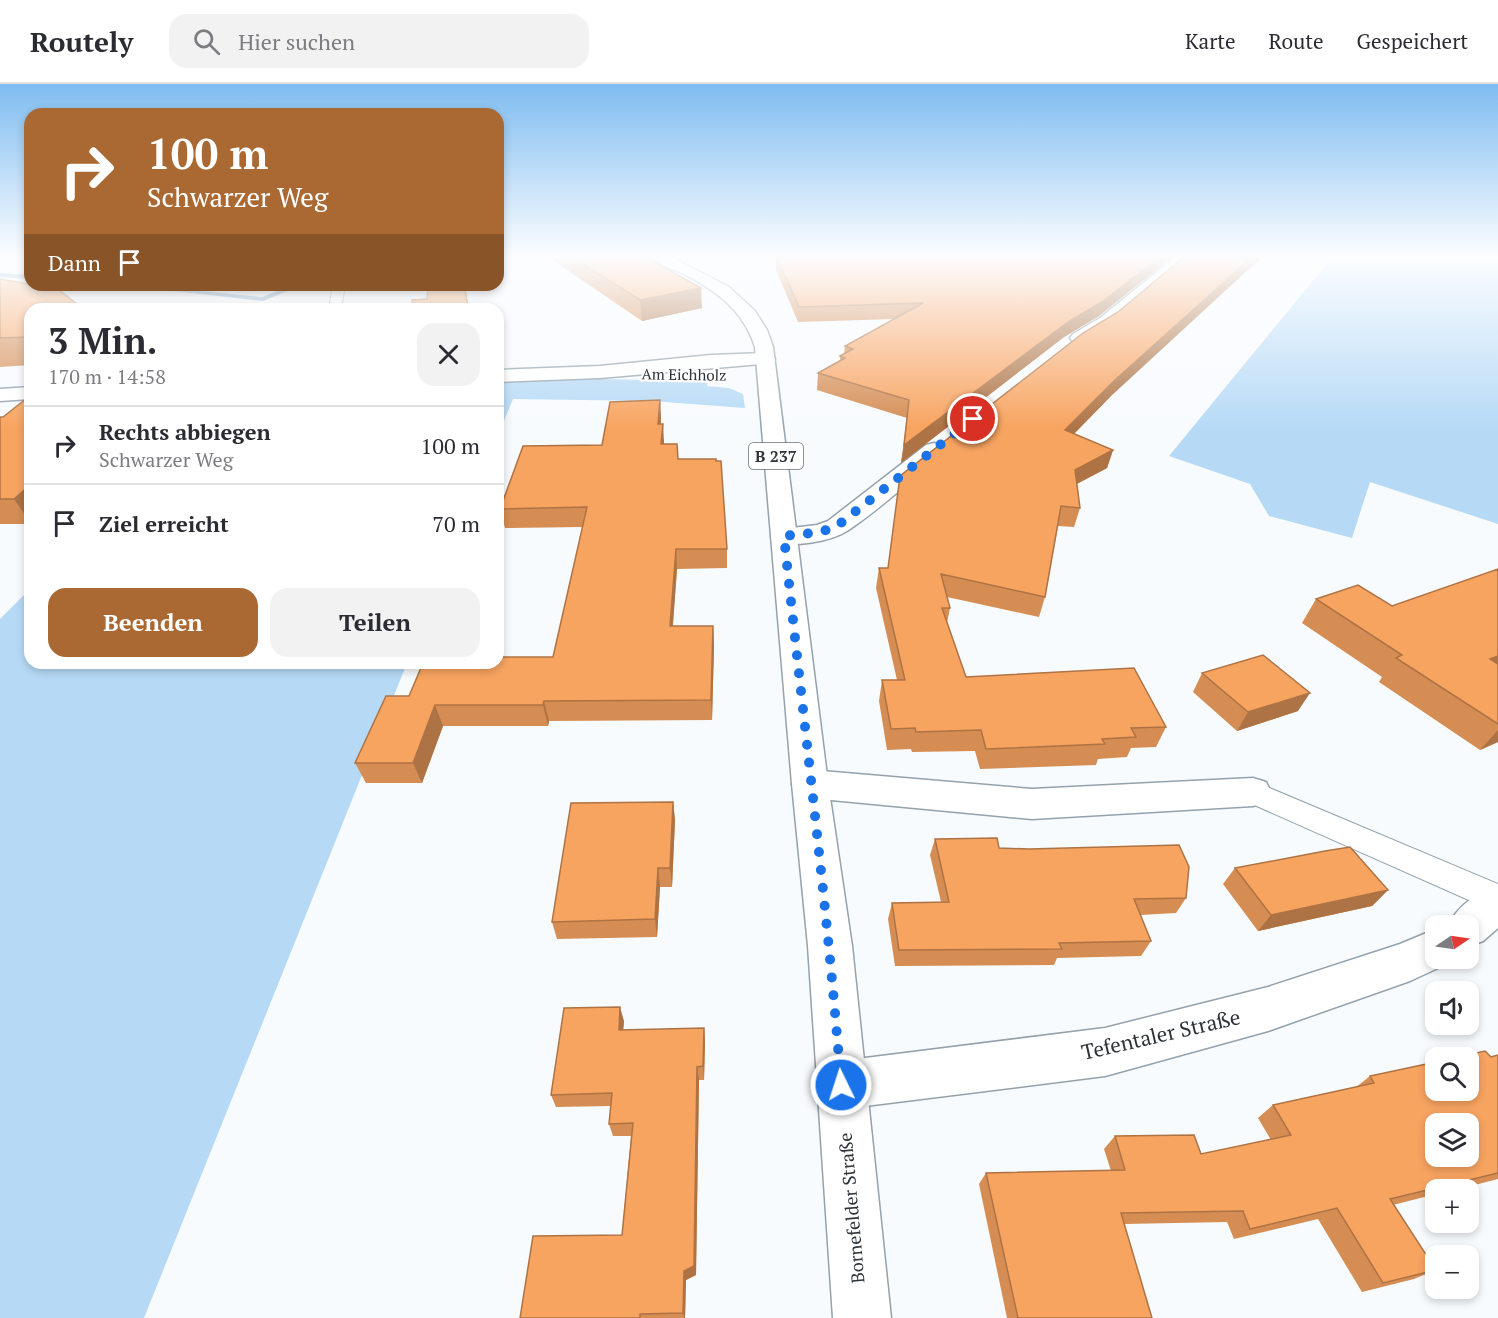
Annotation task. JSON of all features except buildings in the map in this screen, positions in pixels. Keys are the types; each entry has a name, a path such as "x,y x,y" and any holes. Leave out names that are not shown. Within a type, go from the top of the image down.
{"main road":[{"name":"Bornefelder Straße","path":"749,314 761,333 767,368 810,784 830,946 862,1318"},
{"path":"1062,350 1116,314"},
{"name":"Am Eichholz","path":"504,376 767,368"},
{"path":"0,395 24,393"},
{"path":"784,536 821,532 837,526 952,436"},
{"path":"810,784 1032,804 1253,792"},
{"path":"1479,919 1498,903"},
{"name":"Tefentaler Straße","path":"841,1085 1106,1052 1268,1009 1410,962 1425,954"}],"lane":[{"path":"1253,792 1498,898"}],"shaded area":[{"path":"1286,314 1498,314 1498,524 1370,482 1352,538 1269,516 1250,484 1169,456"},
{"path":"601,379 707,381 707,386 729,388 743,394 745,408 652,401 513,399 504,421 504,383"},
{"path":"24,595 24,669 405,669 144,1318 0,1318 0,619"}],"route":[{"path":"841,1085 830,946 810,784 784,536 821,532 837,526 973,419"}]}
